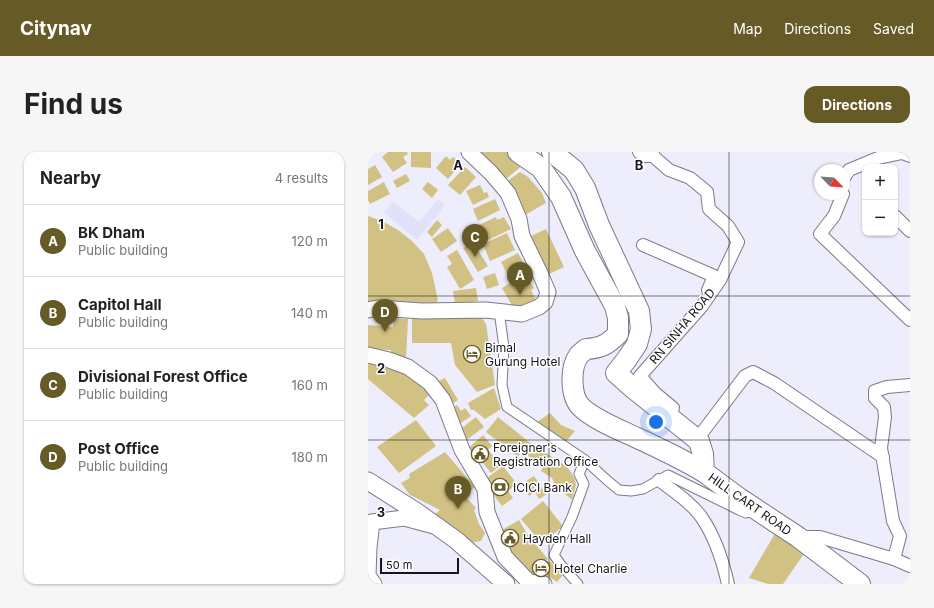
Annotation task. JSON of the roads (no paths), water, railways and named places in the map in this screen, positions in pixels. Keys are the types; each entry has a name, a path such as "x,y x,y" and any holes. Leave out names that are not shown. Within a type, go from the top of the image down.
{"highway":[{"path":"518,152 541,168 562,197 585,251 615,306 618,318 618,334 598,348 586,349 578,356 572,386 575,397 581,407 599,419 666,451 706,473"},
{"path":"552,152 574,170 585,188 599,225 639,311 641,329 637,344 616,372 634,390 700,437"},
{"name":"HILL CART ROAD","path":"700,437 706,473 798,537 860,584"}],"main road":[{"path":"368,481 417,512 456,540 506,584"}],"street":[{"path":"368,310 378,308 422,311 486,310 522,314 531,311 545,302 548,292 522,236 519,219 508,193 491,173 469,152"},
{"path":"639,152 644,156 653,154"},
{"name":"RN SINHA ROAD","path":"653,154 669,170 690,178 707,192 709,209 728,226 738,242 720,280 702,306 640,376 700,437"},
{"path":"872,164 902,154 910,156"},
{"path":"850,170 862,167"},
{"path":"841,200 834,216 820,234 910,320"},
{"path":"898,219 910,231"},
{"path":"643,246 714,276 702,306"},
{"path":"499,311 504,347 502,385 507,407 585,460 608,482 619,490 631,491 643,489 668,475 746,513 758,510"},
{"path":"368,355 389,360 408,367 430,383 443,400 462,450 485,489 487,512 505,558 529,582 544,584"},
{"path":"700,437 744,376 754,372 774,383 883,457"},
{"path":"894,559 900,536 894,521 881,448 881,434 885,417 884,407 875,398 875,391 887,387 910,385"},
{"path":"578,584 554,555 572,517 584,484 579,474 585,460"},
{"path":"659,480 680,495 702,518 723,561 728,584"},
{"path":"374,584 368,576 370,522 404,518 436,526"},
{"path":"798,537 820,537 894,559 910,566"}],"place":[{"name":"Divisional Forest Office","path":"475,257"},
{"name":"BK Dham","path":"520,295"},
{"name":"Post Office","path":"385,332"},
{"name":"Bimal Gurung Hotel","path":"472,354"},
{"name":"Foreigner's Registration Office","path":"480,454"},
{"name":"ICICI Bank","path":"500,487"},
{"name":"Capitol Hall","path":"458,509"},
{"name":"Hayden Hall","path":"510,538"},
{"name":"Hotel Charlie","path":"541,568"}]}
